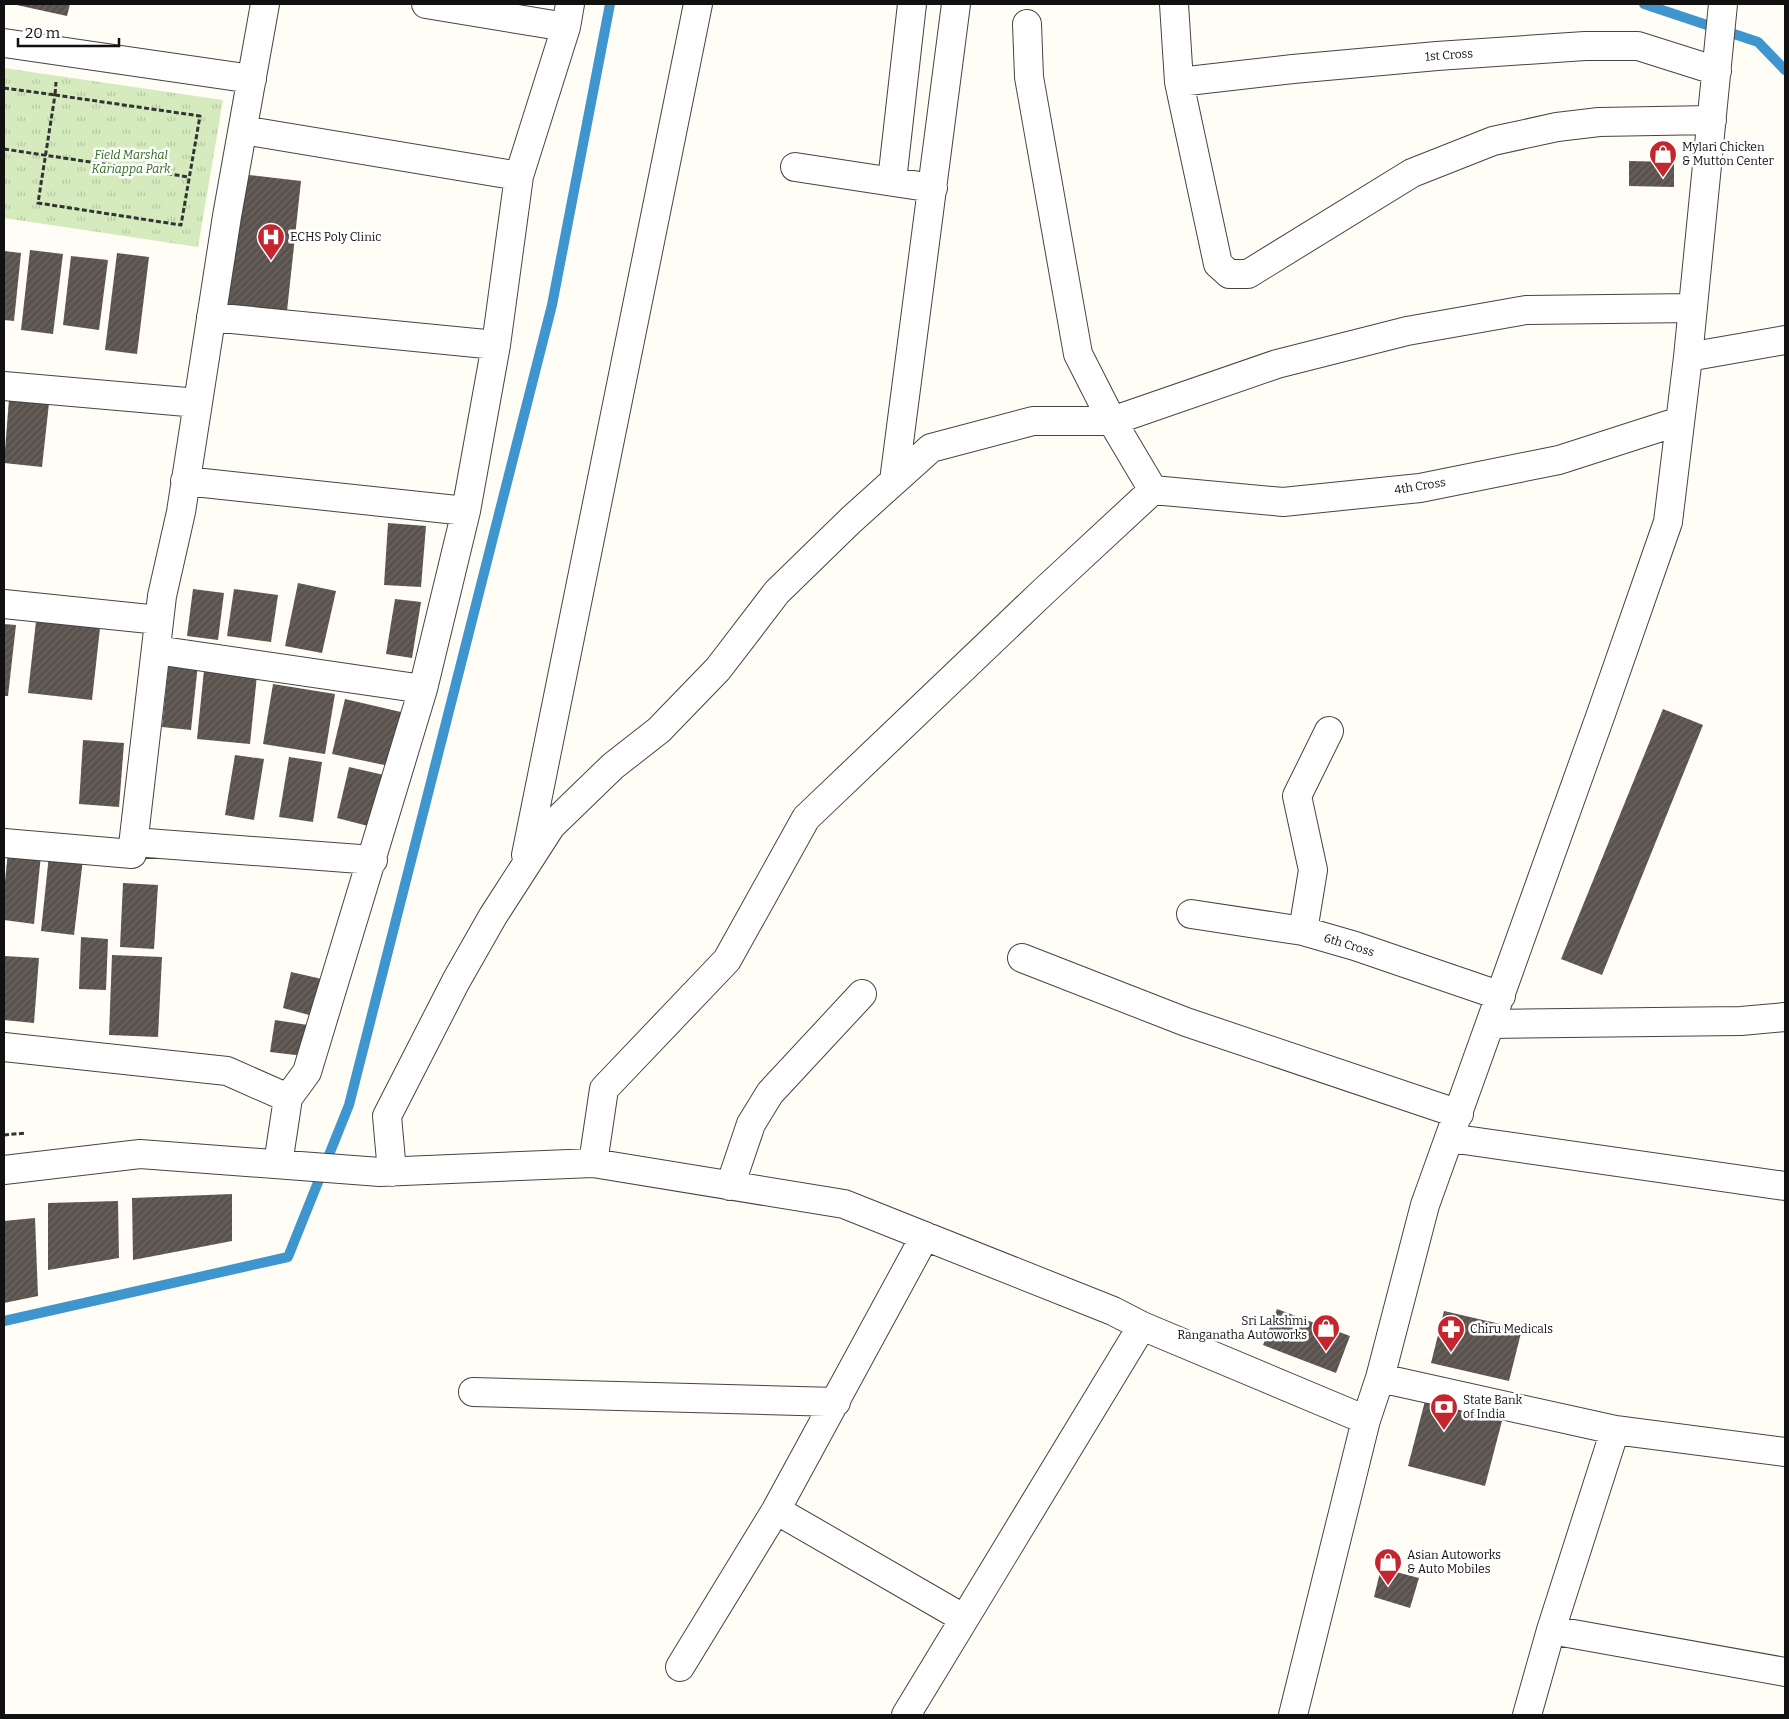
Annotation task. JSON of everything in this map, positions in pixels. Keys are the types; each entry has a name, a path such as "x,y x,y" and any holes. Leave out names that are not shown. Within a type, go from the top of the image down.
{"street":[{"path":"4,842 132,854 162,596 181,512 227,216 266,4"},
{"path":"284,1165 288,1098 307,1072 423,689 466,511 496,345 519,176 568,15 426,4"},
{"path":"522,872 698,4"},
{"path":"892,181 912,4"},
{"path":"894,481 956,4"},
{"path":"1174,4 1179,82 1218,264 1230,274 1248,274 1412,173 1493,141 1557,127 1599,122 1712,120"},
{"path":"1293,1715 1366,1420 1380,1378 1425,1205 1501,996 1668,522 1688,357 1723,4"},
{"path":"593,1163 604,1088 727,960 806,818 1153,490 1112,421 1078,354 1030,77 1026,24"},
{"path":"4,43 252,79"},
{"name":"1st Cross","path":"1179,82 1437,56 1585,46 1638,46 1717,62"},
{"path":"242,130 519,176"},
{"path":"795,167 933,188"},
{"path":"386,1172 387,1116 456,981 493,916 551,826 613,766 659,730 718,669 777,592 851,520 931,448 1033,421 1112,421 1277,364 1408,331 1526,310 1693,308"},
{"path":"211,317 496,345"},
{"path":"1688,357 1785,340"},
{"path":"4,386 198,403"},
{"name":"4th Cross","path":"1153,490 1282,502 1420,488 1559,460 1680,421"},
{"path":"186,481 466,511"},
{"path":"4,604 159,620"},
{"path":"156,650 423,689"},
{"path":"1303,931 1313,870 1297,796 1329,731"},
{"path":"134,842 372,860"},
{"name":"6th Cross","path":"1191,914 1303,931 1355,946 1501,996"},
{"path":"1022,958 1454,1126 1785,1186"},
{"path":"730,1186 751,1124 770,1093 862,994"},
{"path":"1490,1024 1741,1021 1785,1017"},
{"path":"4,1047 227,1071 288,1098"},
{"path":"4,1170 140,1154 386,1172 593,1163 844,1204 1113,1311 1142,1326 1366,1420"},
{"path":"680,1667 776,1510 925,1236"},
{"path":"906,1715 963,1618 1142,1326"},
{"path":"1380,1378 1615,1430 1785,1452"},
{"path":"473,1392 836,1402"},
{"path":"1527,1715 1551,1630 1615,1430"},
{"path":"776,1510 963,1618"},
{"path":"1551,1630 1785,1672"}],"path":[{"path":"4,88 55,94 200,116 181,225 38,203 55,94"},
{"path":"4,149 189,177"}],"green space":[{"name":"Field Marshal Kariappa Park","path":"4,68 223,100 198,247 4,218"}],"building":[{"path":"12,4 70,4 67,16"},
{"path":"1629,161 1674,162 1674,187 1629,186"},
{"path":"240,174 301,181 287,311 226,305"},
{"path":"30,250 63,254 53,334 21,330"},
{"path":"4,251 21,253 14,321 4,320"},
{"path":"117,253 149,257 137,354 105,350"},
{"path":"71,256 108,260 99,330 63,325"},
{"path":"9,399 49,403 42,467 4,463"},
{"path":"388,523 426,526 421,587 384,585"},
{"path":"298,583 336,591 322,653 285,646"},
{"path":"193,589 224,593 218,640 187,636"},
{"path":"234,589 278,595 271,642 227,636"},
{"path":"395,599 421,602 412,658 386,654"},
{"path":"36,621 100,628 92,700 28,693"},
{"path":"4,624 16,625 8,696 4,696"},
{"path":"169,661 198,664 191,730 162,727"},
{"path":"204,670 257,675 250,744 197,739"},
{"path":"273,684 335,694 325,754 263,744"},
{"path":"345,699 401,712 389,766 332,754"},
{"path":"1663,709 1703,725 1602,975 1561,959"},
{"path":"83,740 124,743 119,807 79,804"},
{"path":"235,755 264,759 254,820 225,815"},
{"path":"289,757 322,762 313,822 279,817"},
{"path":"349,767 384,775 372,827 337,818"},
{"path":"8,851 41,855 34,924 4,920 4,891"},
{"path":"49,855 83,859 74,935 41,931"},
{"path":"123,883 158,885 154,949 120,947"},
{"path":"81,937 108,939 106,990 79,989"},
{"path":"112,955 162,957 158,1037 109,1035"},
{"path":"4,956 39,958 34,1023 4,1020"},
{"path":"291,972 322,979 313,1016 283,1008"},
{"path":"275,1020 308,1025 304,1056 270,1052"},
{"path":"232,1194 232,1241 133,1260 132,1198"},
{"path":"118,1201 119,1258 48,1270 48,1203"},
{"path":"35,1218 38,1296 4,1303 4,1221"},
{"path":"1277,1309 1350,1336 1336,1373 1263,1345"},
{"path":"1444,1311 1522,1329 1509,1381 1431,1363"},
{"path":"1425,1401 1502,1421 1485,1486 1408,1466"},
{"path":"1381,1568 1419,1578 1410,1608 1374,1597"}],"waterway":[{"path":"4,1321 288,1257 349,1105 552,305 610,4"},
{"path":"1644,4 1758,42 1785,70"}],"place":[{"name":"Mylari Chicken & Mutton Center","path":"1663,178"},
{"name":"ECHS Poly Clinic","path":"271,261"},
{"name":"Sri Lakshmi Ranganatha Autoworks","path":"1326,1352"},
{"name":"Chiru Medicals","path":"1451,1353"},
{"name":"State Bank of India","path":"1444,1431"},
{"name":"Asian Autoworks & Auto Mobiles","path":"1388,1586"}]}
